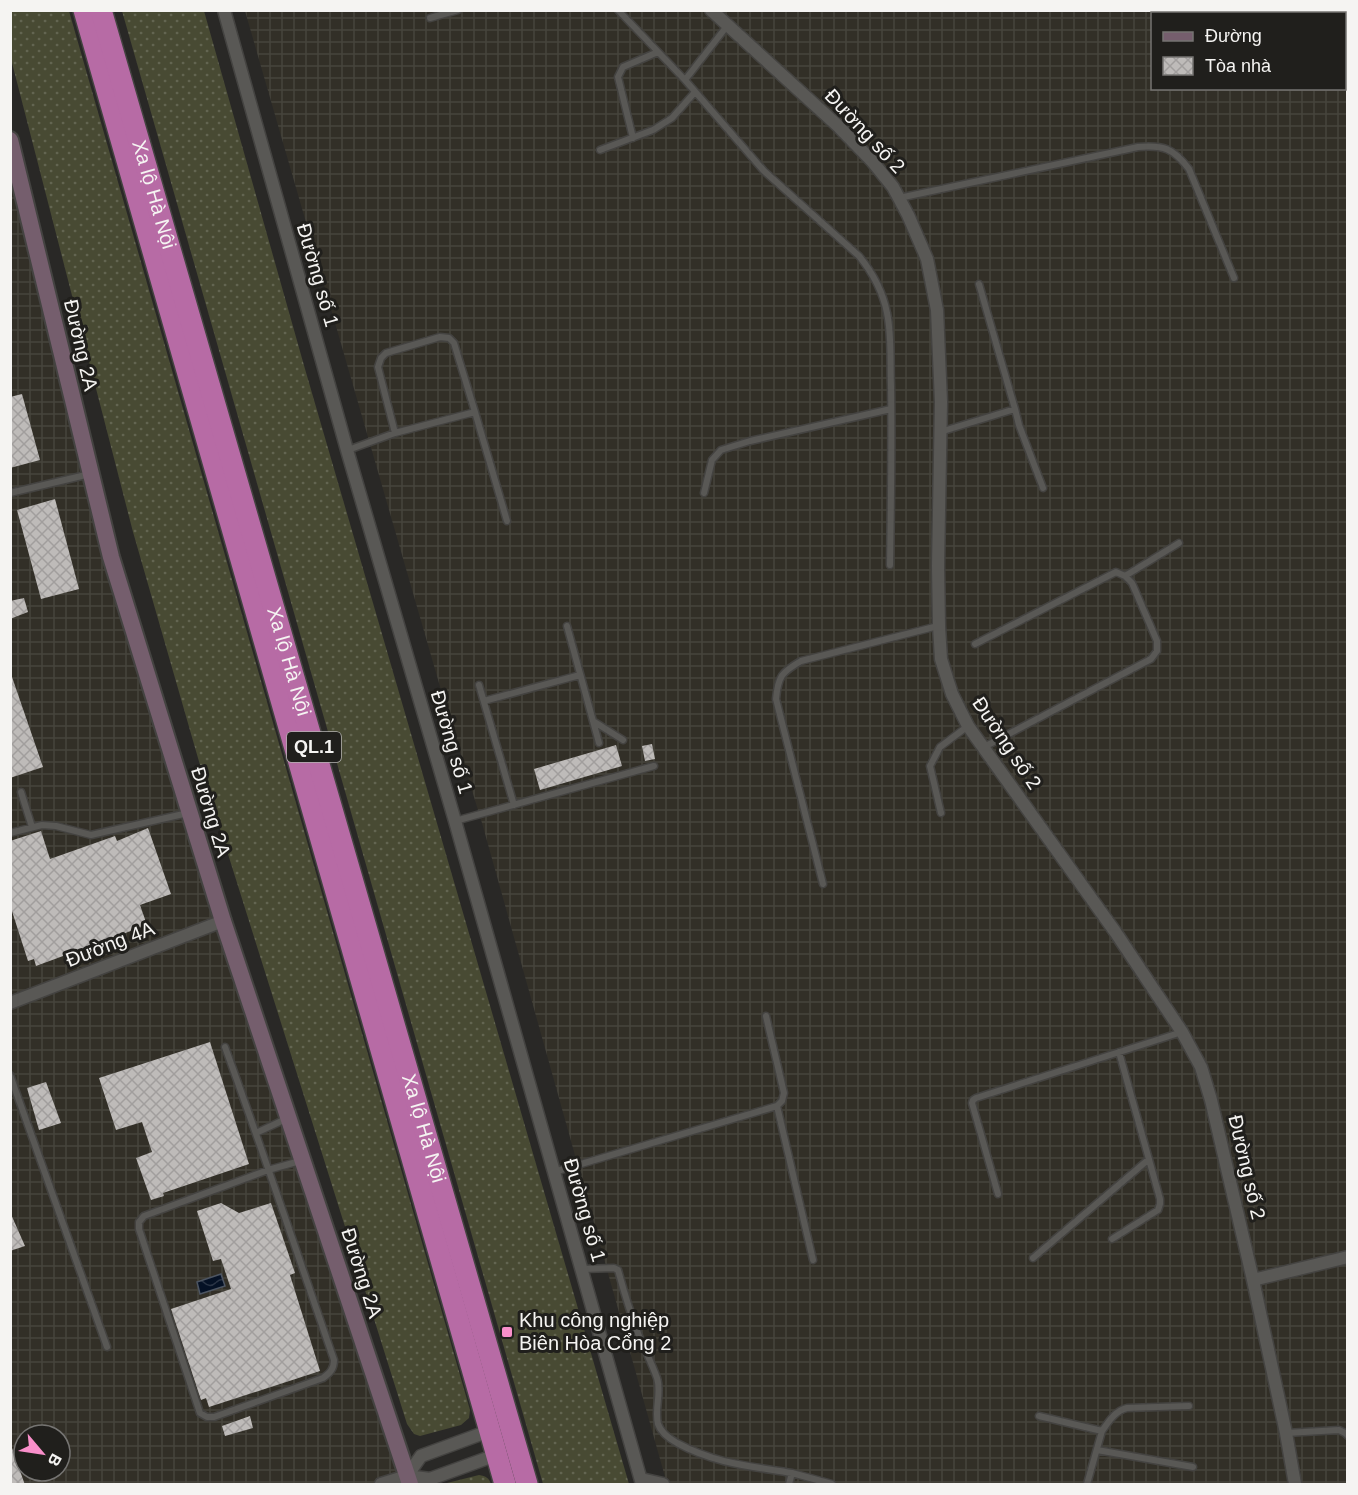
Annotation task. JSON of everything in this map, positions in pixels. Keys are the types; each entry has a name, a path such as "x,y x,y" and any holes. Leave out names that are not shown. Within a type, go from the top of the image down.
{"highway":[{"name":"Xa lộ Hà Nội","path":"84,10 504,1485"},
{"name":"Xa lộ Hà Nội","path":"101,10 527,1485"}],"street":[{"name":"Đường số 1","path":"224,10 347,450 455,821 642,1482"},
{"name":"Đường số 2","path":"711,10 838,126 872,161 893,187 927,259 937,310 940,402 939,626 942,659 952,694 968,726 1116,933 1182,1032 1201,1067 1211,1100 1253,1280 1287,1433 1295,1485"},
{"name":"Đường 2A","path":"10,140 111,557 223,921 409,1480"},
{"name":"Đường 4A","path":"10,1004 223,921"},
{"path":"1253,1280 1347,1257"},
{"path":"409,1480 421,1456 489,1431"},
{"path":"381,1485 429,1479 496,1455"},
{"path":"642,1482 663,1485"}],"lane":[{"path":"430,18 458,10"},
{"path":"618,10 695,92 764,171 859,256 878,286 887,313 890,352 890,565"},
{"path":"684,80 727,26"},
{"path":"633,138 618,77 623,67 658,52"},
{"path":"600,150 653,130 672,118 695,92"},
{"path":"899,199 1138,147 1156,146 1170,149 1189,169 1234,278"},
{"path":"979,284 1019,425 1043,488"},
{"path":"395,433 378,367 381,358 386,353 440,337 449,338 454,343 507,521"},
{"path":"704,493 712,460 721,450 750,441 891,409"},
{"path":"939,432 1015,409"},
{"path":"347,450 395,433 475,412"},
{"path":"10,493 91,474"},
{"path":"1125,576 1179,543"},
{"path":"975,644 1116,572 1125,576 1132,583 1157,641 1157,651 1151,659 984,747"},
{"path":"567,626 599,743"},
{"path":"823,884 776,699 777,684 785,670 801,661 939,626"},
{"path":"484,702 580,675"},
{"path":"479,685 514,805"},
{"path":"593,721 623,740"},
{"path":"942,813 930,766 940,747 968,726"},
{"path":"455,821 654,766"},
{"path":"21,792 32,827"},
{"path":"10,833 42,825 56,826 91,835 189,813"},
{"path":"554,1172 777,1106 782,1101 784,1093 766,1016"},
{"path":"998,1194 973,1100 1182,1032"},
{"path":"225,1047 256,1132 268,1170 334,1360 334,1365 333,1370 323,1378 214,1417 207,1417 200,1413 139,1229 139,1222 144,1216 268,1170 302,1160"},
{"path":"1112,1239 1158,1210 1160,1199 1119,1052"},
{"path":"10,1075 106,1347"},
{"path":"777,1106 813,1260"},
{"path":"256,1132 288,1118"},
{"path":"1033,1258 1149,1159"},
{"path":"582,1269 614,1268 618,1270 639,1336 660,1389 658,1422 661,1430 671,1439 694,1452 716,1460 744,1467 792,1473 832,1485"},
{"path":"1088,1485 1102,1431 1112,1417 1127,1408 1189,1406"},
{"path":"1039,1416 1102,1431"},
{"path":"1287,1433 1339,1430 1346,1432 1347,1436"},
{"path":"1097,1450 1193,1467"},
{"path":"789,1485 792,1473"}],"shaded area":[{"path":"245,11 1347,11 1347,1484 667,1484 482,823 441,690"},
{"path":"10,174 104,560 214,919 402,1484 11,1484"}],"green space":[{"path":"10,11 69,11 470,1410 469,1418 461,1425 420,1436 414,1434 407,1424 200,765 133,532 11,59"},
{"path":"122,11 204,11 305,369 629,1484 543,1484"},
{"path":"479,1475 487,1478 491,1484 443,1484"}],"water":[{"path":"221,1274 225,1286 200,1294 197,1282"}],"building":[{"path":"22,394 40,460 10,468 10,397"},
{"path":"55,499 79,589 41,599 17,510"},
{"path":"24,598 28,612 10,619 10,601"},
{"path":"10,677 12,677 43,767 10,778"},
{"path":"652,744 655,759 645,761 642,746"},
{"path":"616,745 622,766 540,790 534,769"},
{"path":"148,828 171,894 140,905 147,925 36,966 34,959 28,961 10,905 10,841 41,831 50,859 115,836 117,841"},
{"path":"210,1042 249,1164 163,1193 164,1196 151,1200 136,1158 152,1152 142,1122 116,1130 99,1078"},
{"path":"46,1082 61,1123 39,1130 27,1088"},
{"path":"221,1203 239,1213 271,1203 295,1273 290,1275 320,1371 209,1407 206,1398 201,1400 171,1309 231,1289 221,1259 213,1261 197,1211"},
{"path":"10,1212 25,1246 10,1251"},
{"path":"250,1416 253,1428 225,1436 222,1426"},
{"path":"12,1448 12,1483 24,1483 25,1485 10,1485 10,1449"}],"place":[{"name":"Khu công nghiệp Biên Hòa Cổng 2","path":"507,1332"}]}
